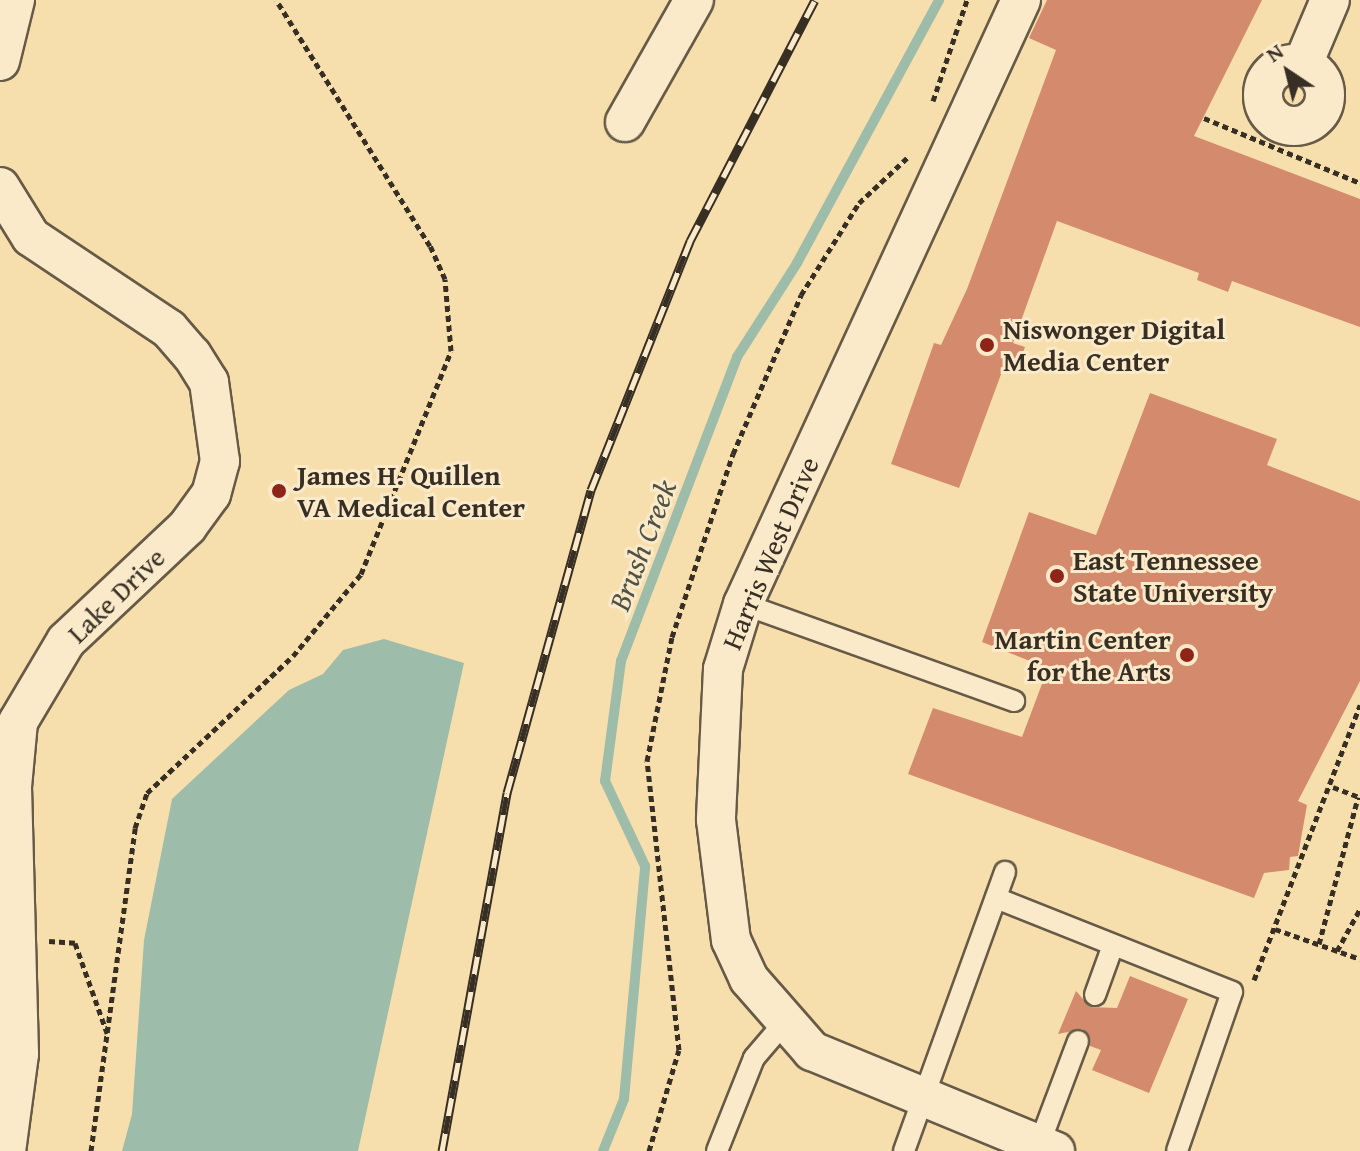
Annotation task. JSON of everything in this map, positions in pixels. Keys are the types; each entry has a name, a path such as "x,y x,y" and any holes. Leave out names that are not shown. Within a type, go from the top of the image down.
{"street":[{"path":"0,61 15,0"},
{"path":"625,122 694,0"},
{"name":"Harris West Drive","path":"1021,0 743,604 723,669 715,738 721,887 731,940 784,1023 812,1051 1047,1148"},
{"path":"1303,64 1330,0"},
{"name":"Lake Drive","path":"0,187 31,237 169,329 192,355 209,382 220,461 211,494 187,527 66,641 18,722 12,787 19,1054 6,1151"}],"lane":[{"path":"743,604 1014,701"},
{"path":"904,1151 928,1098 1005,872"},
{"path":"996,898 1112,948 1232,992 1177,1151"},
{"path":"1095,995 1112,948"},
{"path":"717,1151 754,1058 784,1023"},
{"path":"1047,1148 1078,1041"}],"path":[{"path":"91,1151 135,828 147,793 293,656 361,574 451,351 445,279 430,246 276,0"},
{"path":"1204,118 1360,183"},
{"path":"1254,980 1333,787 1360,705"},
{"path":"1319,944 1359,797 1333,787"},
{"path":"1337,951 1360,909"},
{"path":"1275,929 1360,959"},
{"path":"17,940 75,943 107,1033"}],"shaded area":[{"path":"384,639 464,663 358,1151 122,1151 132,1114 144,940 172,799 289,690 323,674 343,650"}],"building":[{"path":"1047,0 1262,0 1194,136 1360,199 1360,327 1232,281 1228,292 1197,280 1199,273 1057,221 1013,343 1025,347 1015,373 1003,369 959,488 891,464 934,343 941,345 967,289 1056,50 1029,38"},
{"name":"Martin Center for the Arts","path":"1150,393 1277,439 1267,465 1360,501 1360,681 1298,801 1307,805 1298,856 1290,857 1289,870 1264,873 1254,898 908,774 933,708 1022,737 1048,668 982,642 1029,512 1096,535"},
{"path":"1130,976 1188,999 1149,1093 1092,1070 1101,1050 1090,1046 1083,1029 1058,1034 1076,991 1090,1007 1117,1008"}],"waterway":[{"name":"Brush Creek","path":"603,1151 624,1099 645,866 605,781 621,661 737,357 797,263 939,0"}],"railway":[{"path":"442,1151 507,793 591,490 690,241 815,0"}],"place":[{"name":"Niswonger Digital Media Center","path":"987,345"},
{"name":"James H. Quillen VA Medical Center","path":"279,491"},
{"name":"East Tennessee State University","path":"1057,576"},
{"name":"Martin Center for the Arts","path":"1187,655"}]}
